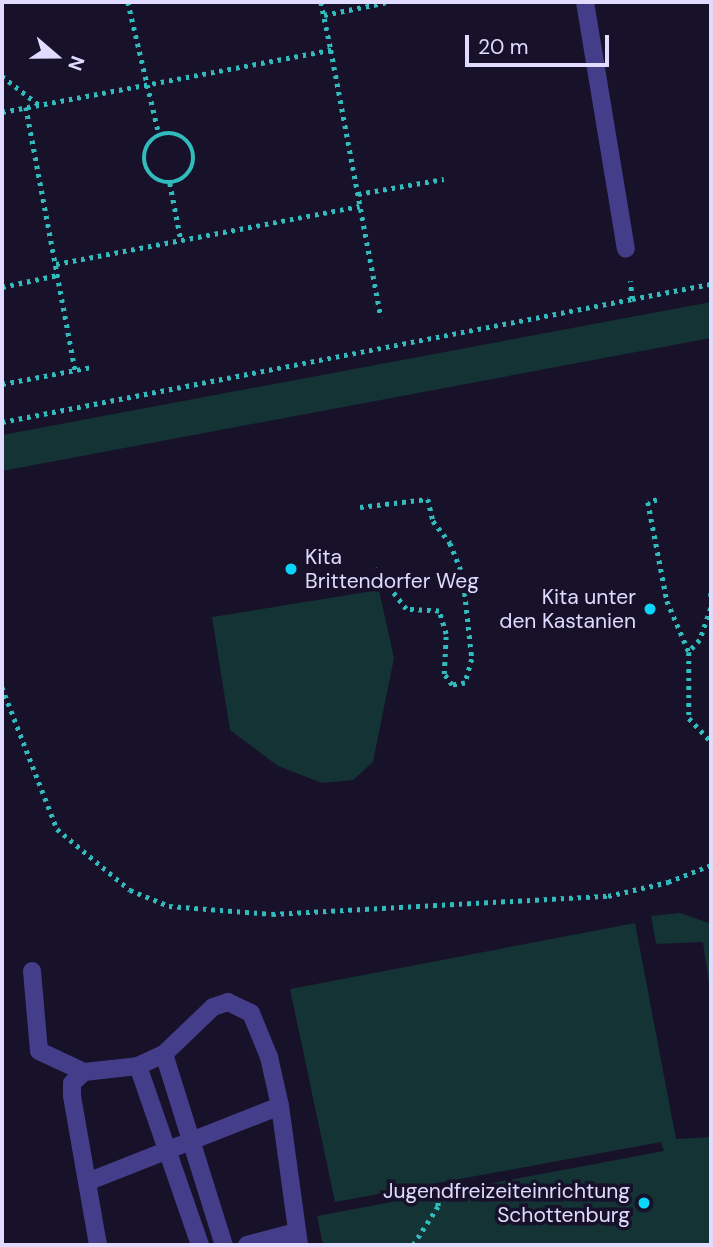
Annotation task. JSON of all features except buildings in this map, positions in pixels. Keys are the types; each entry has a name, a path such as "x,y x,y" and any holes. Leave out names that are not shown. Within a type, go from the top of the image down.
{"street":[{"path":"585,2 626,249"},
{"path":"32,971 39,1051 84,1072 138,1066 164,1054 213,1007 228,1002 251,1013 270,1057 280,1106 297,1239 247,1245"},
{"path":"164,1054 190,1144 224,1245"},
{"path":"138,1066 200,1245"},
{"path":"84,1072 72,1083 72,1096 98,1245"},
{"path":"87,1182 190,1144 280,1106"}],"path":[{"path":"128,2 159,134"},
{"path":"321,2 381,317"},
{"path":"324,15 388,2"},
{"path":"2,112 331,50"},
{"path":"2,76 38,105"},
{"path":"26,107 75,370"},
{"path":"159,134 186,140 194,157 187,175 170,183 151,176 146,167 146,148 159,134"},
{"path":"358,194 444,179"},
{"path":"170,183 181,240"},
{"path":"56,264 360,206"},
{"path":"626,249 632,299"},
{"path":"2,287 58,275"},
{"path":"2,422 711,284"},
{"path":"2,384 92,367"},
{"path":"360,507 428,499 433,521 450,543 463,576 472,659 465,683 452,685 444,674 446,634 439,611 407,609 375,569"},
{"path":"657,500 648,502 667,601 689,652 689,718 711,741"},
{"path":"711,593 711,598"},
{"path":"689,652 701,640 711,608"},
{"path":"2,687 57,829 130,890 169,906 272,914 608,896 668,882 711,865"},
{"path":"413,1245 438,1206 435,1182"}],"green space":[{"path":"711,302 711,338 2,471 2,435"},
{"path":"379,590 394,658 373,762 353,780 322,783 278,766 230,730 212,617"},
{"path":"680,913 711,924 711,997 703,942 656,944 651,916"},
{"path":"635,923 676,1139 711,1137 711,1244 323,1245 317,1216 664,1151 661,1142 335,1202 290,989"}],"place":[{"name":"Kita Brittendorfer Weg","path":"291,569"},
{"name":"Kita unter den Kastanien","path":"650,609"},
{"name":"Jugendfreizeiteinrichtung Schottenburg","path":"644,1203"}]}
